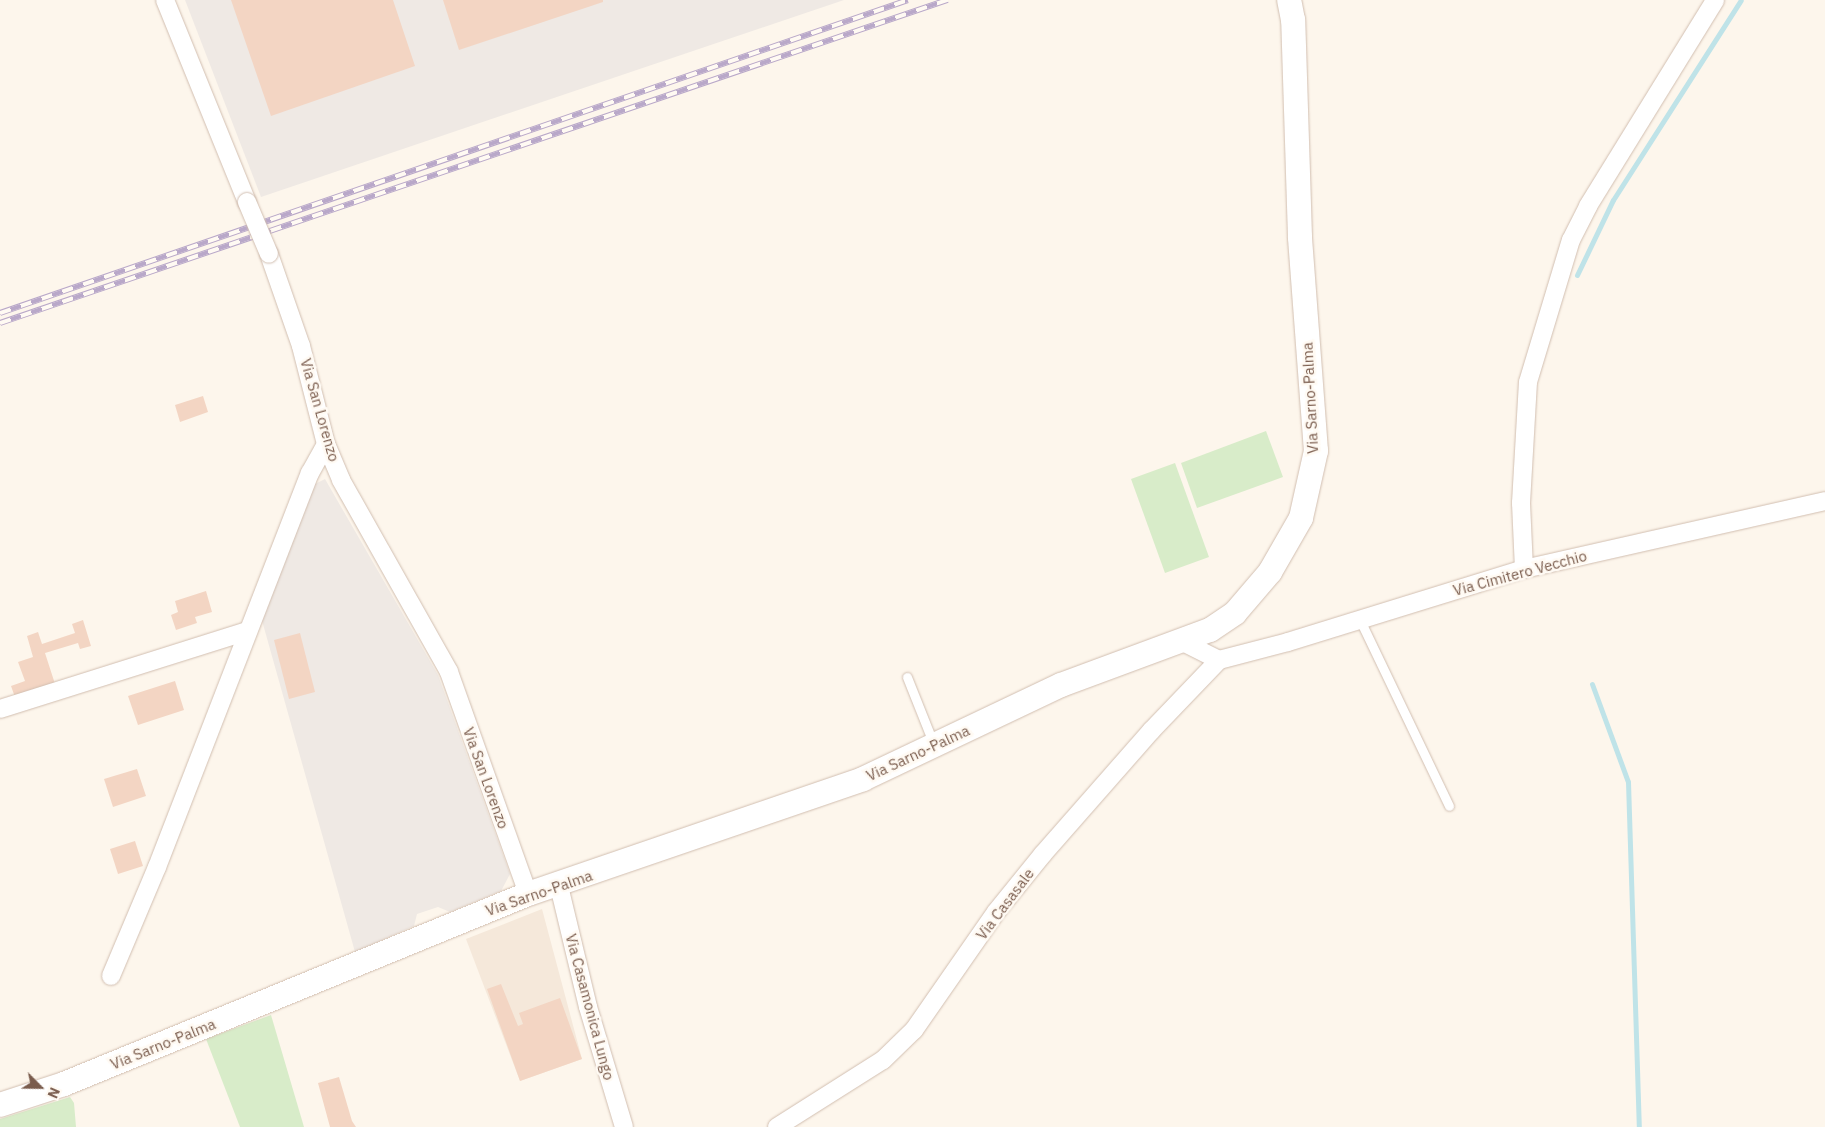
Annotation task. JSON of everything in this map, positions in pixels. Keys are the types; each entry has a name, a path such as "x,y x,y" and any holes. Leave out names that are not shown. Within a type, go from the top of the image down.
{"main road":[{"name":"Via Sarno-Palma","path":"0,1105 64,1084 528,894 559,886 863,779 1061,685 1210,630 1235,613 1270,572 1301,518 1316,451 1300,238 1293,20 1289,0"}],"street":[{"name":"Via San Lorenzo","path":"165,0 269,254 301,346 326,444 341,480 449,672 528,894"},
{"path":"1524,569 1521,503 1528,382 1571,240 1588,206 1715,0"},
{"path":"111,976 158,867 310,473 326,444"},
{"name":"Via Cimitero Vecchio","path":"1219,660 1360,620 1524,569 1825,501"},
{"path":"0,709 248,631"},
{"path":"1181,641 1219,660"},
{"name":"Via Casasale","path":"777,1127 883,1060 914,1030 996,912 1043,854 1151,731 1219,660"},
{"name":"Via Casamonica Lungo","path":"559,886 588,1007 624,1127"}],"lane":[{"path":"1360,620 1449,806"},
{"path":"907,677 934,745"}],"shaded area":[{"path":"185,0 844,0 261,197"},
{"path":"325,479 438,675 510,874 501,891 450,912 438,907 417,914 414,926 355,952 261,617 315,484"},
{"path":"542,909 582,1059 520,1081 466,939"}],"green space":[{"path":"1266,431 1283,477 1197,508 1181,463"},
{"path":"1175,463 1209,557 1165,573 1131,479"},
{"path":"271,1015 304,1127 240,1127 206,1039"},
{"path":"70,1097 74,1103 76,1127 0,1127 0,1119"}],"building":[{"path":"231,0 393,0 415,66 271,116"},
{"path":"443,0 603,0 603,2 459,50"},
{"path":"203,396 208,412 180,422 175,405"},
{"path":"206,591 212,612 195,617 197,623 176,630 171,615 178,612 175,601"},
{"path":"83,620 91,646 80,649 78,643 45,653 56,687 16,700 11,686 25,681 18,662 33,657 27,636 38,632 42,644 75,633 72,624"},
{"path":"300,633 315,692 289,699 274,640"},
{"path":"175,681 184,710 138,725 128,696"},
{"path":"137,769 146,796 113,807 104,779"},
{"path":"135,841 143,866 118,874 110,849"},
{"path":"501,984 518,1026 523,1024 519,1013 560,998 582,1059 520,1081 487,989"},
{"path":"339,1077 352,1121 356,1127 330,1127 318,1083"}],"waterway":[{"path":"1577,275 1613,200 1741,0"},
{"path":"1592,684 1628,782 1639,1127"}],"railway":[{"path":"0,313 908,0"},
{"path":"0,323 947,0"}]}
